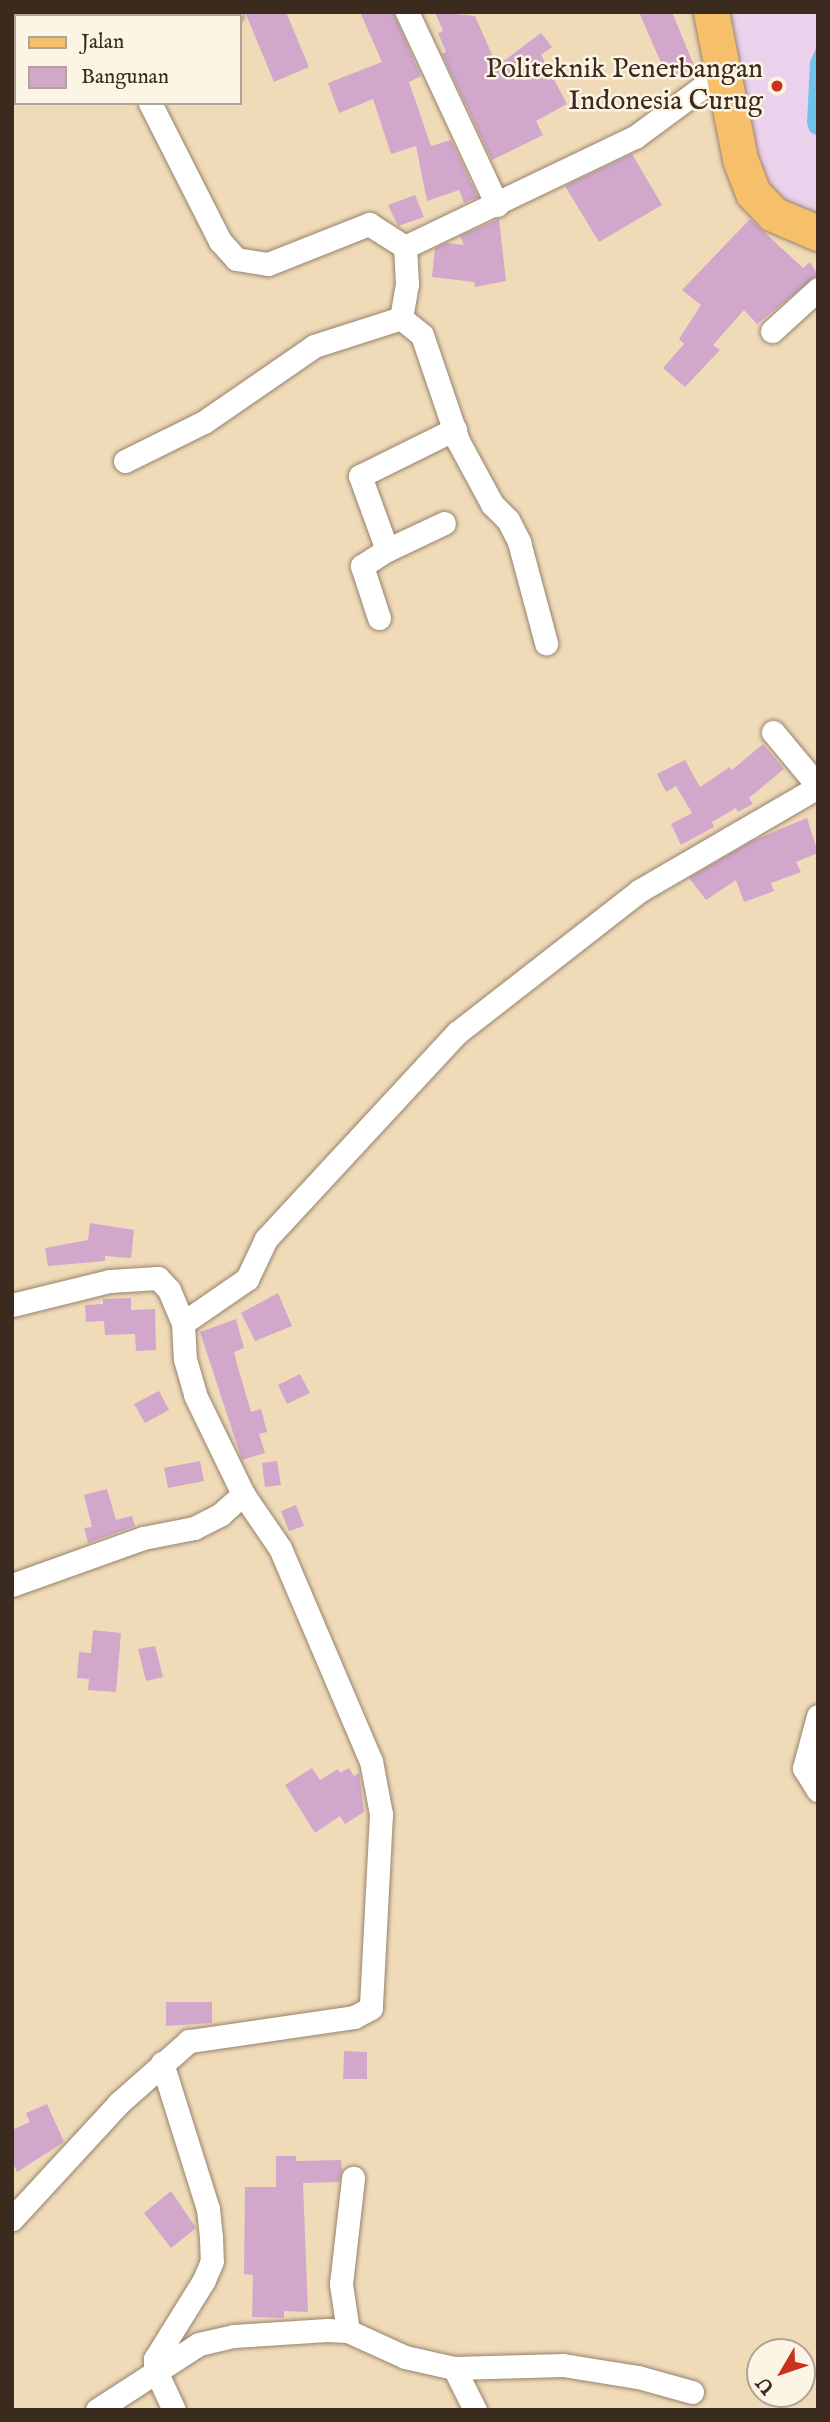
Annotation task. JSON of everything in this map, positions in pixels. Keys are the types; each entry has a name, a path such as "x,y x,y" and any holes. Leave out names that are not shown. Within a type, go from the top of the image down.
{"main road":[{"path":"711,12 720,74 740,159 753,193 773,214 818,233"}],"street":[{"path":"407,12 497,205"},
{"path":"405,247 635,137 720,74"},
{"path":"151,105 220,241 236,259 268,264 369,224 405,247"},
{"path":"401,317 407,284 405,247"},
{"path":"772,331 818,289"},
{"path":"401,317 422,335 455,429 492,504 508,520 519,542 546,643"},
{"path":"125,461 204,422 314,346 401,317"},
{"path":"387,550 360,475 455,429"},
{"path":"379,618 362,566 387,550 444,523"},
{"path":"183,1323 247,1279 266,1240 458,1032 639,891 818,787 772,733"},
{"path":"12,1305 110,1280 158,1278 169,1290 183,1323 185,1359 195,1395 243,1494 280,1548 372,1761 379,1790 372,2002 354,2017 201,2036 178,2048 12,2219"},
{"path":"12,1585 142,1538 194,1528 221,1514 243,1494"},
{"path":"818,1716 804,1768 818,1790"},
{"path":"162,2063 208,2209 212,2261 155,2359 155,2370 174,2410"},
{"path":"348,2331 341,2284 353,2178"},
{"path":"97,2410 155,2370 212,2340 348,2331 405,2357 454,2368 563,2365 638,2377 692,2392"},
{"path":"454,2368 475,2410"}],"shaded area":[{"name":"Politeknik Penerbangan Indonesia Curug","path":"724,12 818,12 818,220 794,212 749,159"}],"water":[{"path":"818,44 818,136 810,132 807,123 810,62"}],"building":[{"path":"245,12 286,12 309,67 274,82"},
{"path":"360,12 393,12 421,76 409,82 431,146 451,140 478,197 464,203 459,190 427,201 416,146 391,154 373,99 339,113 328,83 382,62"},
{"path":"435,12 475,16 497,66 541,33 552,47 541,55 567,104 536,121 543,135 492,160 442,54 446,52 438,33 443,31"},
{"path":"639,12 672,12 695,68 668,79"},
{"path":"632,154 662,205 599,242 565,186"},
{"path":"415,195 424,217 398,226 388,205"},
{"path":"499,219 506,281 475,287 474,282 432,277 435,248 446,243 464,245 460,236"},
{"path":"750,219 803,268 810,262 818,275 757,324 744,310 713,345 720,350 685,387 663,368 684,344 679,339 701,305 682,290"},
{"path":"763,744 784,769 749,798 753,804 738,812 736,808 712,822 714,827 681,845 671,824 692,813 676,786 666,792 657,774 685,760 700,787 730,767 732,770"},
{"path":"807,818 818,853 796,862 801,872 771,883 774,891 744,902 736,880 706,900 689,878 752,841"},
{"path":"90,1223 134,1230 131,1258 105,1256 105,1261 48,1266 45,1248 88,1240"},
{"path":"278,1293 292,1326 255,1341 241,1313"},
{"path":"131,1298 131,1310 155,1309 156,1350 136,1351 135,1334 105,1335 104,1321 86,1322 85,1305 103,1304 103,1299"},
{"path":"236,1319 244,1348 234,1352 237,1364 251,1412 261,1409 267,1432 259,1434 265,1453 242,1460 200,1332"},
{"path":"300,1374 310,1393 287,1404 278,1385"},
{"path":"159,1391 169,1410 145,1423 134,1404"},
{"path":"200,1461 204,1481 168,1488 164,1468"},
{"path":"277,1461 281,1485 265,1487 262,1463"},
{"path":"107,1489 116,1520 132,1516 135,1526 88,1543 84,1528 92,1527 84,1495"},
{"path":"296,1505 304,1526 289,1531 281,1511"},
{"path":"93,1630 121,1633 116,1692 88,1690 89,1679 77,1678 79,1652 91,1653"},
{"path":"155,1646 163,1677 146,1681 138,1649"},
{"path":"312,1768 320,1780 338,1769 340,1773 349,1768 354,1776 359,1773 364,1812 345,1824 340,1816 315,1833 285,1785"},
{"path":"166,2002 212,2002 212,2023 166,2026"},
{"path":"344,2051 367,2052 367,2079 343,2079"},
{"path":"47,2104 64,2142 17,2172 12,2160 12,2130 30,2122 26,2113"},
{"path":"276,2156 296,2156 296,2161 341,2160 342,2170 339,2182 303,2183 308,2312 284,2311 284,2318 252,2317 253,2275 244,2274 245,2187 276,2187"},
{"path":"171,2191 196,2228 171,2248 144,2213"}],"place":[{"name":"Politeknik Penerbangan Indonesia Curug","path":"777,86"}]}
